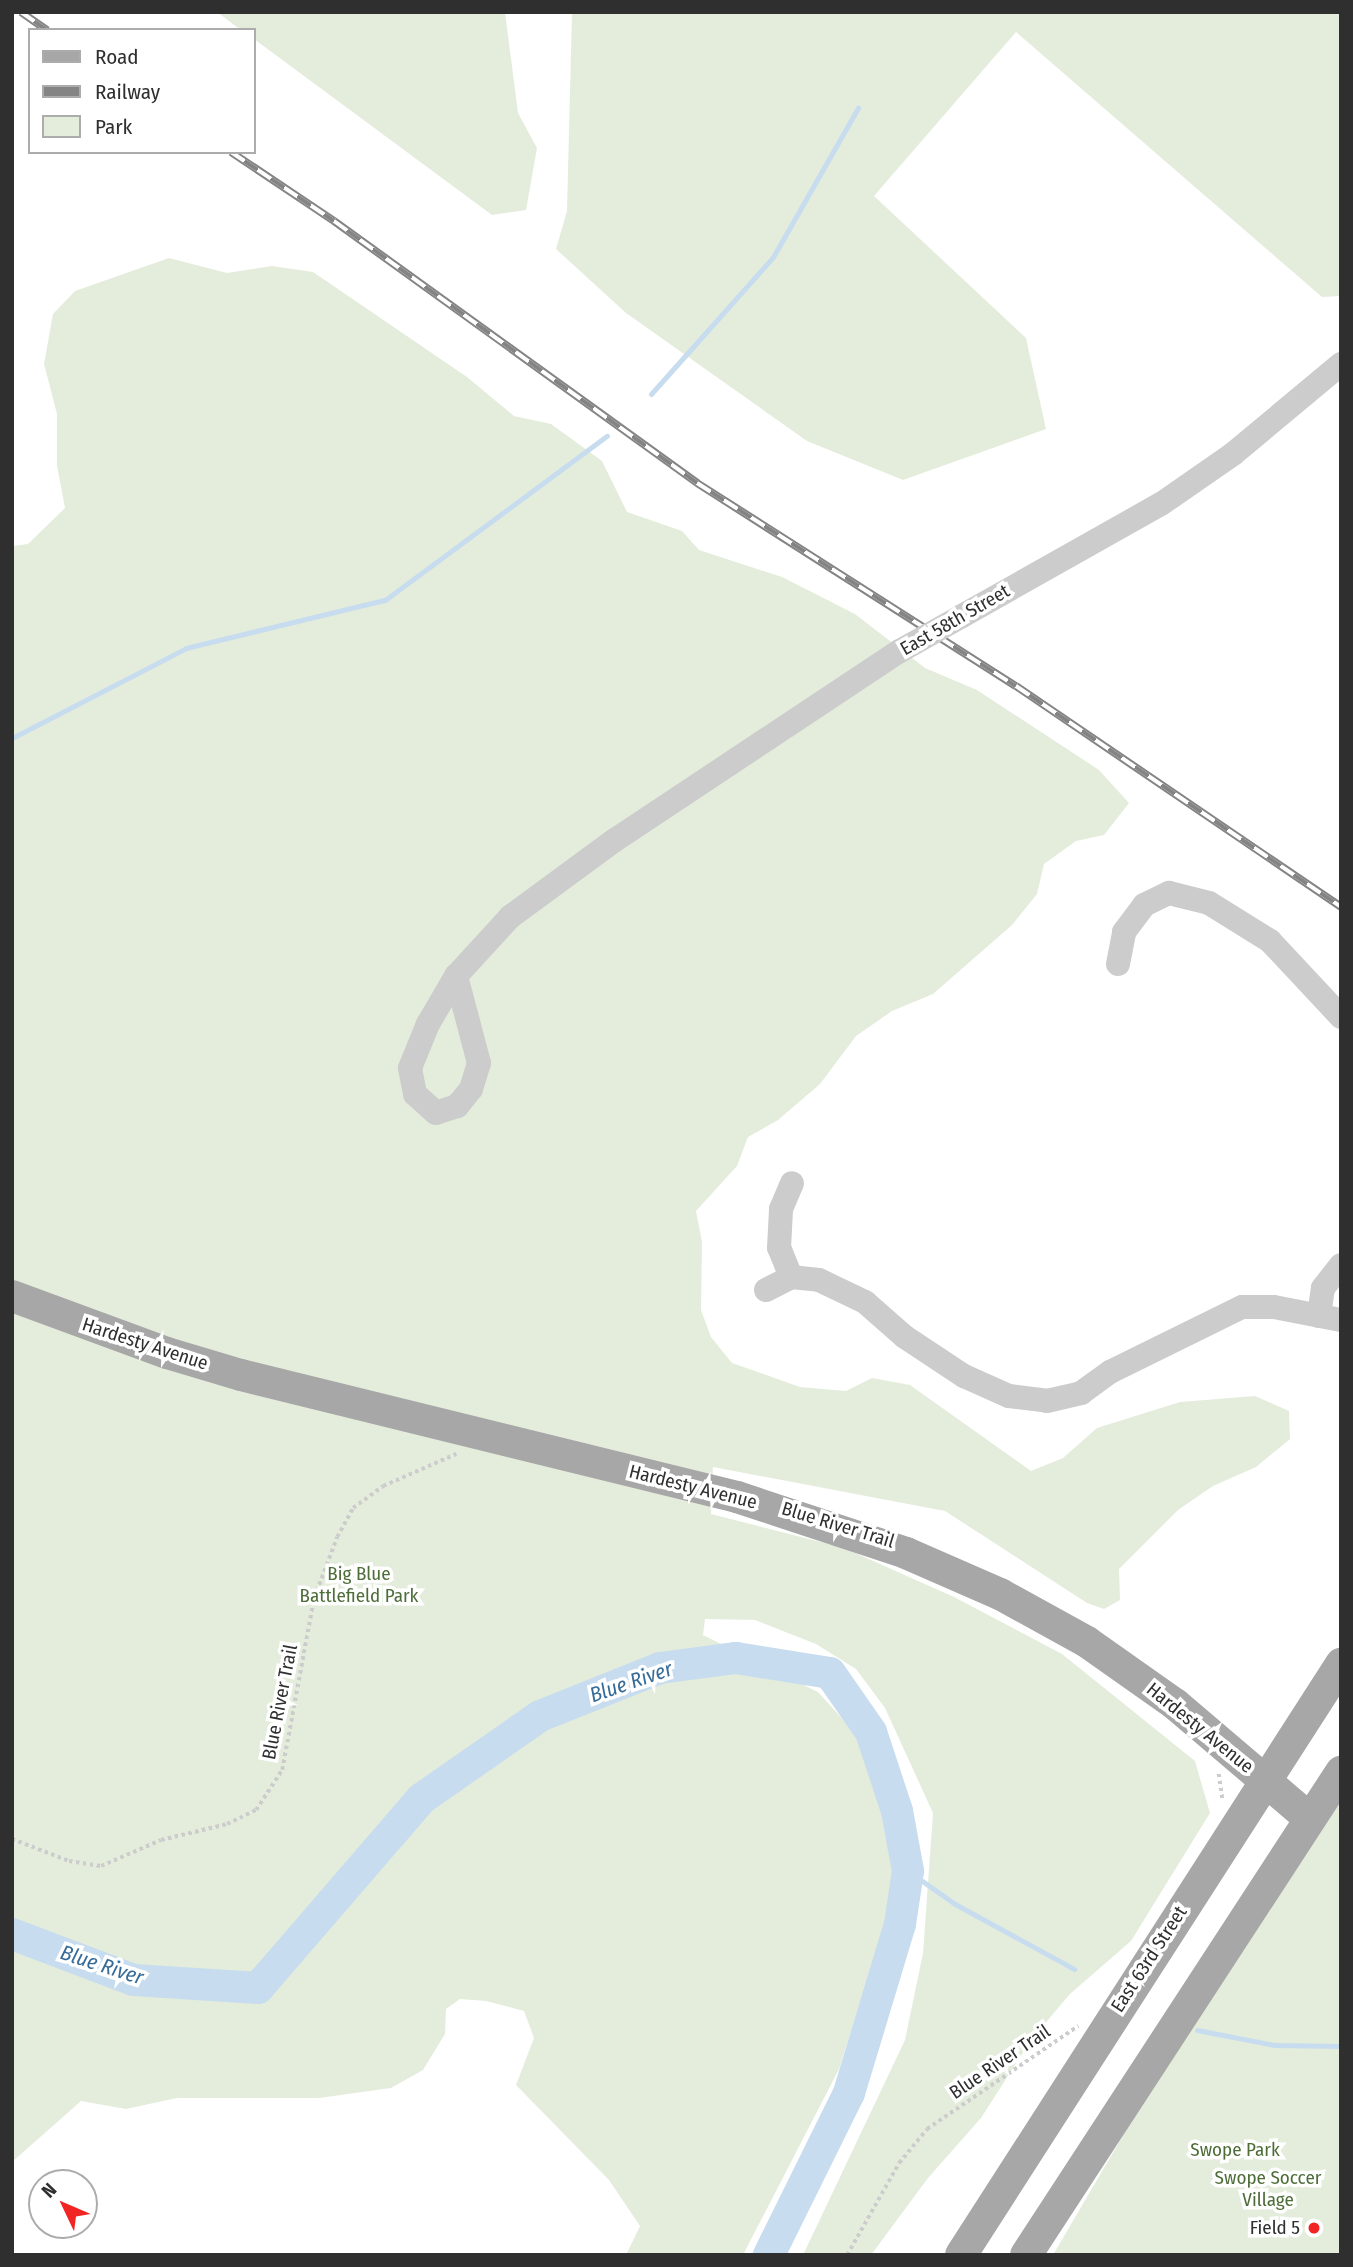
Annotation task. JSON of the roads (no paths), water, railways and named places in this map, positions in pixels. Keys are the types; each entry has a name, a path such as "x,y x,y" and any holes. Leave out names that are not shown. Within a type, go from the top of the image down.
{"main road":[{"name":"Hardesty Avenue","path":"12,1296 144,1345 241,1375 737,1497 906,1553 1000,1594 1087,1642 1175,1704 1309,1818"},
{"name":"East 63rd Street","path":"961,2255 1341,1664"},
{"path":"1026,2255 1341,1772"}],"street":[{"name":"East 58th Street","path":"456,976 479,1063 471,1089 457,1106 436,1113 415,1094 410,1068 428,1024 456,976 510,917 758,741 900,652 1161,504 1233,454 1341,364"},
{"path":"1118,964 1124,932 1130,923 1144,905 1169,893 1209,904 1270,941 1341,1017"},
{"path":"791,1277 779,1248 781,1209 792,1183"},
{"path":"766,1290 791,1277 819,1280 865,1301 905,1337 964,1376 1009,1396 1047,1401 1081,1393 1110,1372 1242,1307 1274,1307 1330,1318 1323,1288 1341,1265"}],"waterway":[{"path":"651,394 773,257 858,108"},
{"path":"12,738 186,648 385,600 607,436"},
{"name":"Blue River","path":"12,1934 134,1980 258,1988 421,1799 540,1716 660,1668 736,1658 830,1673 871,1732 897,1811 908,1871 900,1924 849,2093 769,2255"},
{"path":"908,1871 955,1904 1074,1969"},
{"path":"1197,2030 1274,2045 1341,2046"}],"railway":[{"path":"21,12 44,28"},
{"path":"234,154 334,221 697,483 1016,686 1341,907"}],"place":[{"name":"Field 5","path":"1314,2228"}],"park label":[{"name":"Big Blue Battlefield Park","path":"359,1585"},
{"name":"Swope Park","path":"1235,2150"},
{"name":"Swope Soccer Village","path":"1268,2189"}]}
